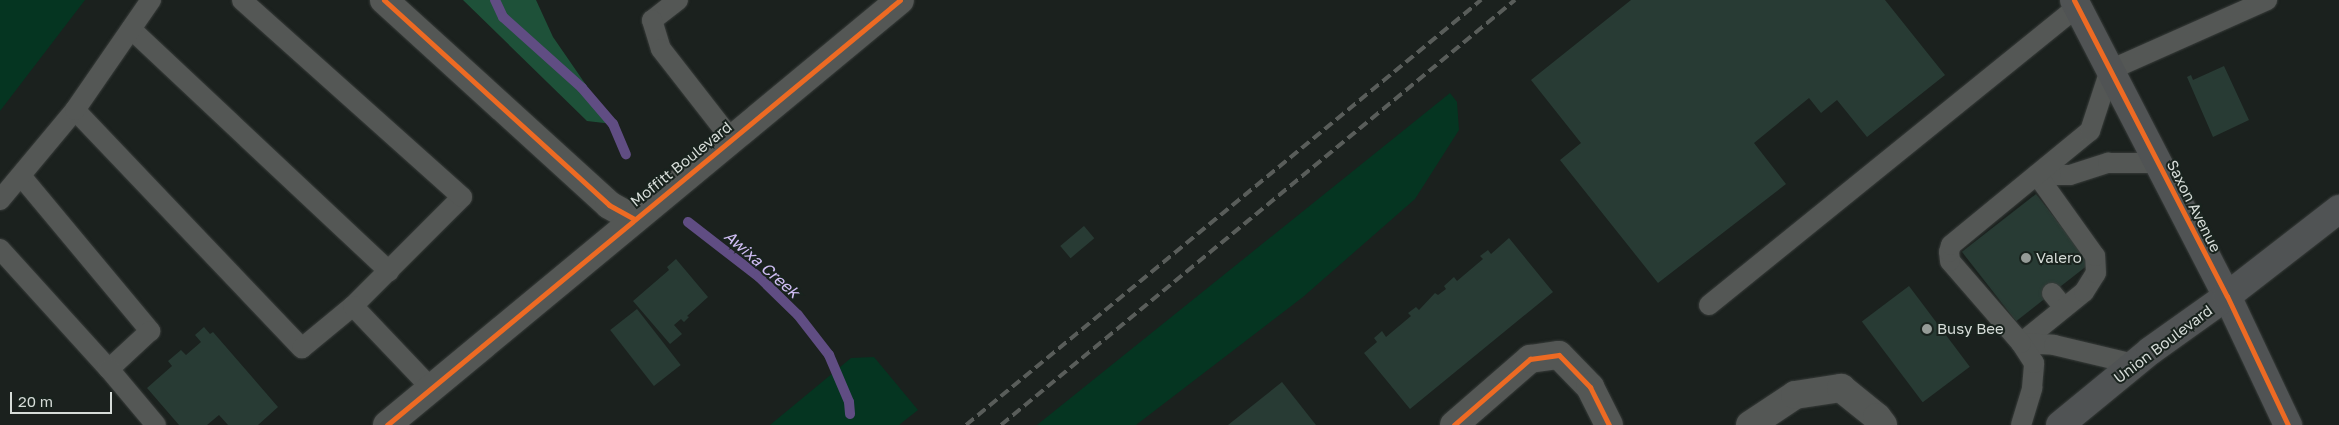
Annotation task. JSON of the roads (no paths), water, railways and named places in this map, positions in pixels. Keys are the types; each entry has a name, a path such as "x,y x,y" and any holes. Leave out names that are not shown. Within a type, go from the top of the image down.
{"street":[{"path":"384,0 610,205 634,219"},
{"name":"Moffitt Boulevard","path":"387,425 900,0"},
{"name":"Saxon Avenue","path":"2076,4 2227,296 2288,425"},
{"name":"Union Boulevard","path":"2060,425 2134,364 2227,296 2339,209"},
{"path":"1454,425 1530,359 1559,355 1590,387 1609,425"},
{"path":"1750,425 1795,396 1841,388 1877,417 1883,425"}],"lane":[{"path":"0,200 75,110 151,0"},
{"path":"75,110 302,348 354,306 462,197 242,0"},
{"path":"678,0 652,20 661,48 731,139"},
{"path":"2021,425 2032,388 2034,363 2021,343 1950,261 1948,252 1951,244 1992,220 2037,175 2090,131 2110,70 2266,0"},
{"path":"1709,305 2076,4"},
{"path":"131,29 388,270"},
{"path":"2037,175 2070,175 2108,162 2158,164"},
{"path":"2021,343 2058,301 2084,292 2096,273 2095,256 2037,175"},
{"path":"21,176 150,331 109,369"},
{"path":"0,249 109,369 156,425"},
{"path":"354,306 431,388"},
{"path":"2021,343 2054,345 2134,364"}],"waterway":[{"name":"Awixa Creek","path":"495,0 503,17 582,88 613,124 626,154"},
{"name":"Awixa Creek","path":"688,222 759,277 798,315 829,355 849,402 850,414"}],"railway":[{"path":"966,425 1481,0"},
{"path":"1001,425 1515,0"}],"place":[{"name":"Valero","path":"2026,258"},
{"name":"Busy Bee","path":"1927,329"}]}
